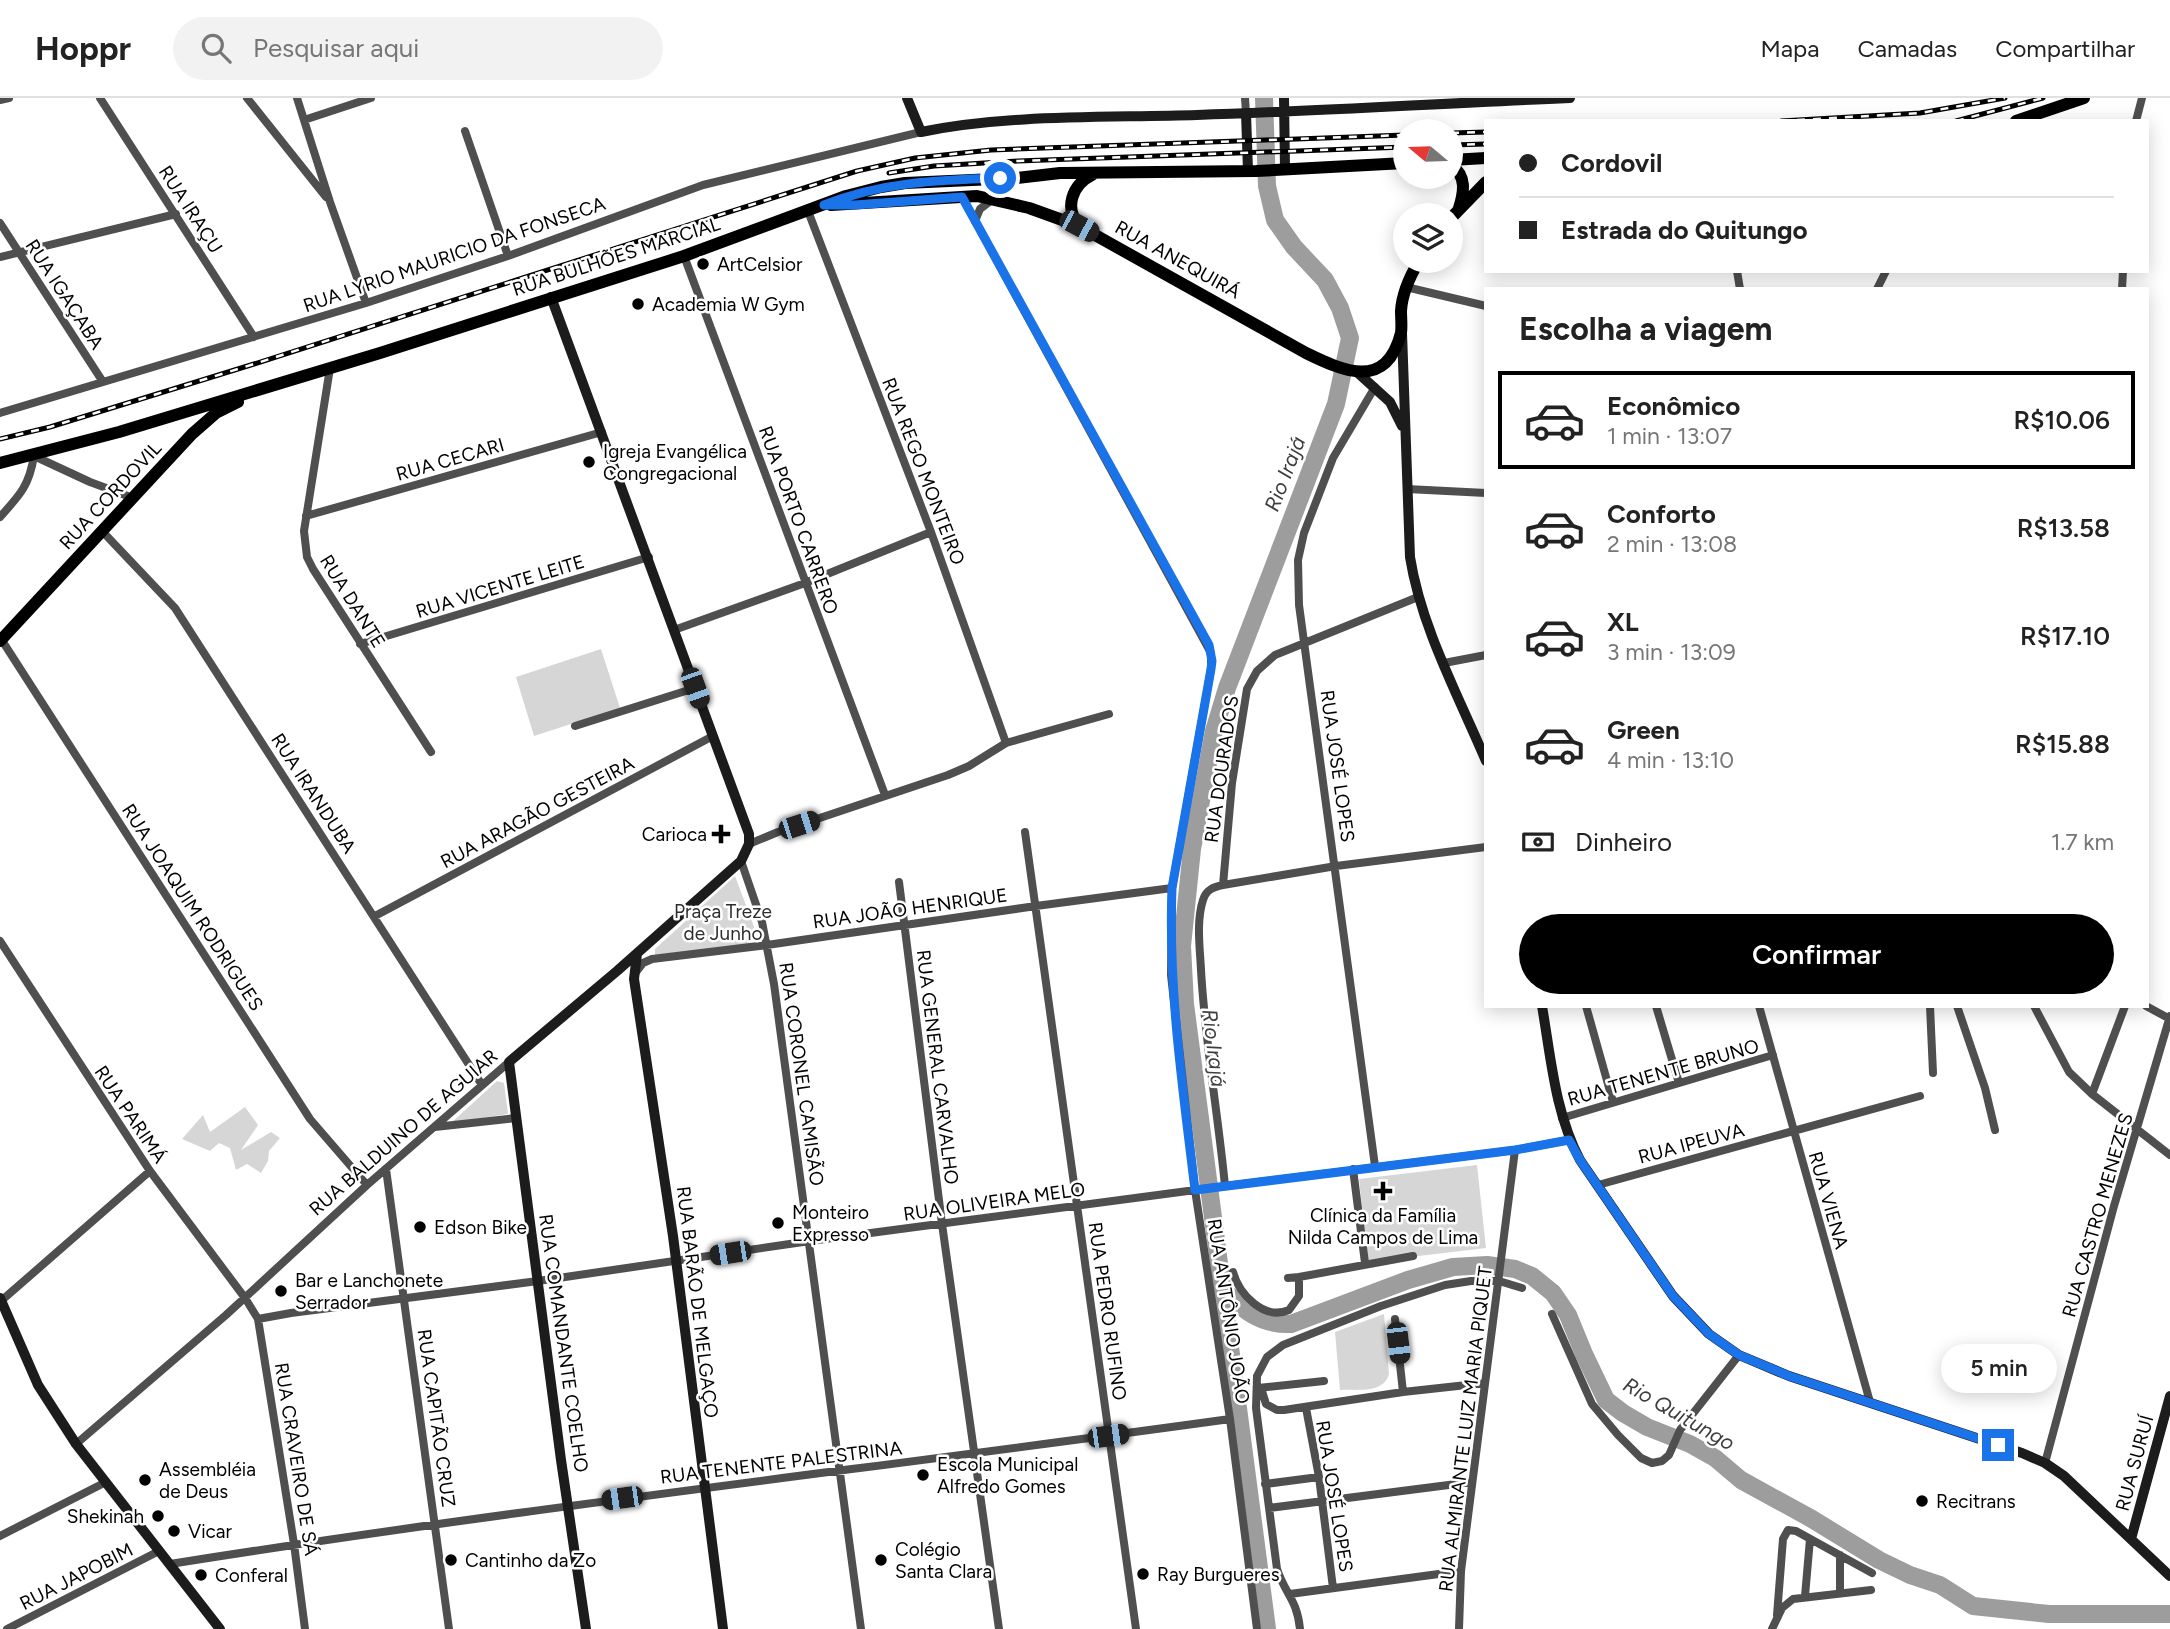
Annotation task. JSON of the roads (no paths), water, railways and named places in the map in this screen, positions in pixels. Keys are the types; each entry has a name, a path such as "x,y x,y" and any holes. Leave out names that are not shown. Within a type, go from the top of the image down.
{"main road":[{"path":"2022,119 2084,98"},
{"path":"1463,161 1484,158"},
{"name":"RUA BULHÕES MARCIAL","path":"0,463 34,456 260,390 684,256 880,187 1060,173 1252,171 1393,164"},
{"path":"1079,226 1070,210 1071,200 1080,182 1094,174"},
{"path":"1460,203 1464,193 1463,181"},
{"path":"1463,206 1484,184"},
{"name":"RUA ANEQUIRÁ","path":"824,205 962,197 994,199 1079,226 1306,353 1355,372"},
{"path":"1355,372 1370,371 1385,360 1397,343 1402,330 1402,301 1413,273"},
{"name":"RUA CORDOVIL","path":"1,640 192,434 216,414 260,390"},
{"path":"178,412 188,422 192,434"}],"street":[{"path":"0,100 9,98"},
{"name":"RUA IRAÇU","path":"100,98 254,337"},
{"path":"247,98 330,202"},
{"path":"296,98 366,303"},
{"path":"304,120 370,98"},
{"path":"906,98 920,132 1000,121 1249,113 1432,101 1570,98"},
{"path":"1245,98 1249,113 1252,171"},
{"path":"1282,169 1279,111 1284,98"},
{"path":"2138,119 2142,98"},
{"path":"465,131 508,256"},
{"name":"RUA LYRIO MAURICIO DA FONSECA","path":"0,413 366,303 508,256 703,185 920,132"},
{"path":"291,154 303,154 312,146"},
{"name":"RUA ANTÔNIO JOÃO","path":"962,197 1209,645 1211,669 1172,888 1171,975 1197,1190 1258,1629"},
{"path":"975,220 980,209 994,199"},
{"name":"RUA REGO MONTEIRO","path":"808,211 931,533 1006,743"},
{"path":"0,257 176,214"},
{"name":"RUA IGAÇABA","path":"0,223 103,382"},
{"name":"RUA PORTO CARRERO","path":"684,256 885,796"},
{"path":"1406,286 1484,306"},
{"path":"551,297 747,823 749,844 958,771 1006,743 1108,714"},
{"path":"1402,330 1410,557 1418,597 1484,756"},
{"name":"RUA DANTE","path":"330,368 303,544 307,557 360,644 431,752"},
{"path":"1355,372 1375,387 1396,412 1406,439"},
{"name":"RUA JOSÉ LOPES","path":"1375,387 1333,458 1300,546 1297,576 1375,1166"},
{"name":"RUA CECARI","path":"306,516 602,432"},
{"path":"0,517 22,492 30,477 34,456 133,498"},
{"path":"1407,489 1484,493"},
{"name":"RUA IRANDUBA","path":"102,531 175,608 482,1085"},
{"path":"674,630 805,583 931,533"},
{"name":"RUA VICENTE LEITE","path":"360,644 649,557"},
{"name":"RUA DOURADOS","path":"1223,885 1232,783 1247,689 1257,671 1275,655 1418,597"},
{"name":"RUA JOAQUIM RODRIGUES","path":"1,640 310,1119 367,1185"},
{"path":"1444,663 1484,655"},
{"path":"575,726 695,688"},
{"name":"RUA ARAGÃO GESTEIRA","path":"375,916 713,736"},
{"name":"RUA PEDRO RUFINO","path":"1024,832 1136,1629"},
{"name":"RUA BALDUINO DE AGUIAR","path":"76,1444 245,1298 367,1185 639,952 741,861 749,844"},
{"path":"1221,1186 1202,989 1200,922 1203,899 1208,891 1223,885 1336,866 1484,847"},
{"name":"RUA CORONEL CAMISÃO","path":"741,861 767,945 862,1629"},
{"name":"RUA GENERAL CARVALHO","path":"899,882 942,1224 999,1629"},
{"name":"RUA JOÃO HENRIQUE","path":"652,959 1172,888"},
{"name":"RUA PARIMÁ","path":"0,941 150,1171 245,1298"},
{"path":"639,952 652,959"},
{"name":"RUA BARÃO DE MELGAÇO","path":"639,952 634,977 676,1261 723,1629"},
{"path":"617,971 634,977 640,965 652,959"},
{"path":"1542,1008 1562,1118 1569,1140 1673,1296 1709,1334 1739,1355 1789,1376 2022,1453 2045,1464 2064,1476 2170,1576"},
{"path":"1587,1008 1613,1102"},
{"path":"1657,1008 1679,1083"},
{"name":"RUA VIENA","path":"1760,1008 1871,1402"},
{"path":"1930,1008 1933,1073"},
{"path":"1958,1008 1985,1088 1995,1130"},
{"path":"2035,1008 2069,1072 2092,1094 2170,1155"},
{"path":"2092,1094 2124,1008"},
{"path":"2149,1008 2170,1018"},
{"name":"RUA CASTRO MENEZES","path":"2045,1464 2170,1018"},
{"name":"RUA TENENTE BRUNO","path":"1562,1118 1773,1055"},
{"name":"RUA COMANDANTE COELHO","path":"509,1062 586,1629"},
{"name":"RUA IPEUVA","path":"1598,1185 1920,1096"},
{"path":"435,1127 516,1118"},
{"name":"RUA OLIVEIRA MELO","path":"258,1319 810,1241 1515,1150 1569,1140"},
{"name":"RUA ALMIRANTE LUIZ MARIA PIQUET","path":"1459,1629 1461,1572 1515,1150"},
{"name":"RUA CAPITÃO CRUZ","path":"386,1169 449,1629"},
{"path":"1353,1169 1365,1263"},
{"path":"150,1171 1,1299 38,1385 76,1444 220,1629"},
{"path":"1288,1278 1413,1256"},
{"name":"RUA ANTÔNIO JOÃO","path":"1233,1272 1236,1282 1250,1300 1261,1308 1275,1312 1289,1310 1297,1301 1300,1291 1299,1277"},
{"name":"RUA ANTÔNIO JOÃO","path":"1300,1629 1296,1603 1277,1569 1258,1438 1261,1366 1267,1357 1283,1345 1445,1285 1500,1277 1522,1288"},
{"name":"RUA CRAVEIRO DE SÁ","path":"245,1298 258,1319 305,1629"},
{"path":"1552,1314 1592,1404 1642,1458 1652,1464 1669,1455 1681,1430 1722,1373 1739,1355"},
{"path":"1395,1319 1404,1392"},
{"path":"1324,1381 1258,1388 1264,1400 1277,1410 1485,1383"},
{"name":"RUA SURUÍ","path":"2131,1539 2170,1396"},
{"name":"RUA JOSÉ LOPES","path":"1306,1408 1319,1477 1334,1588"},
{"name":"RUA TENENTE PALESTRINA","path":"170,1564 704,1487 1230,1419"},
{"path":"1265,1484 1319,1477"},
{"path":"0,1536 106,1482"},
{"path":"1269,1508 1472,1482"},
{"path":"1772,1629 1777,1615 1784,1534 1791,1530 1872,1573"},
{"path":"1805,1596 1810,1539"},
{"name":"RUA JAPOBIM","path":"7,1629 159,1551"},
{"path":"1840,1555 1840,1593"},
{"path":"1290,1594 1461,1572"},
{"path":"1777,1615 1787,1603 1805,1596 1871,1590"}],"waterway":[{"name":"Rio Irajá","path":"1264,98 1267,186 1275,220 1294,247 1325,280 1340,308 1350,338 1336,404 1227,688 1214,731 1192,849 1182,946 1185,1004 1267,1629"},
{"name":"Rio Quitungo","path":"1222,1288 1252,1315 1270,1322 1291,1324 1408,1280 1453,1267 1487,1265 1515,1269 1532,1276 1553,1293 1568,1315 1606,1400 1647,1427 1690,1444 1715,1458 1741,1480 1879,1560 1910,1575 1940,1585 1973,1606 2049,1614 2170,1614"}],"railway":[{"path":"1816,119 1920,113 2005,98"},
{"path":"1964,119 2043,98"},
{"path":"1463,133 1484,132"},
{"path":"0,439 50,427 254,364 857,171 915,158 991,150 1393,135"},
{"path":"1463,145 1484,144"},
{"path":"889,173 934,166 1018,161 1393,147"}],"place":[{"name":"ArtCelsior","path":"703,264"},
{"name":"Academia W Gym","path":"638,304"},
{"name":"Igreja Evangélica Congregacional","path":"589,462"},
{"name":"Carioca","path":"721,834"},
{"name":"Clínica da Família Nilda Campos de Lima","path":"1383,1191"},
{"name":"Monteiro Expresso","path":"778,1223"},
{"name":"Edson Bike","path":"420,1227"},
{"name":"Bar e Lanchonete Serrador","path":"281,1291"},
{"name":"Escola Municipal Alfredo Gomes","path":"923,1475"},
{"name":"Assembléia de Deus","path":"145,1480"},
{"name":"Recitrans","path":"1922,1501"},
{"name":"Shekinah","path":"158,1516"},
{"name":"Vicar","path":"174,1531"},
{"name":"Cantinho da Zo","path":"451,1560"},
{"name":"Colégio Santa Clara","path":"881,1560"},
{"name":"Ray Burgueres","path":"1143,1574"},
{"name":"Conferal","path":"201,1575"}],"park label":[{"name":"Praça Treze de Junho","path":"723,922"}]}
